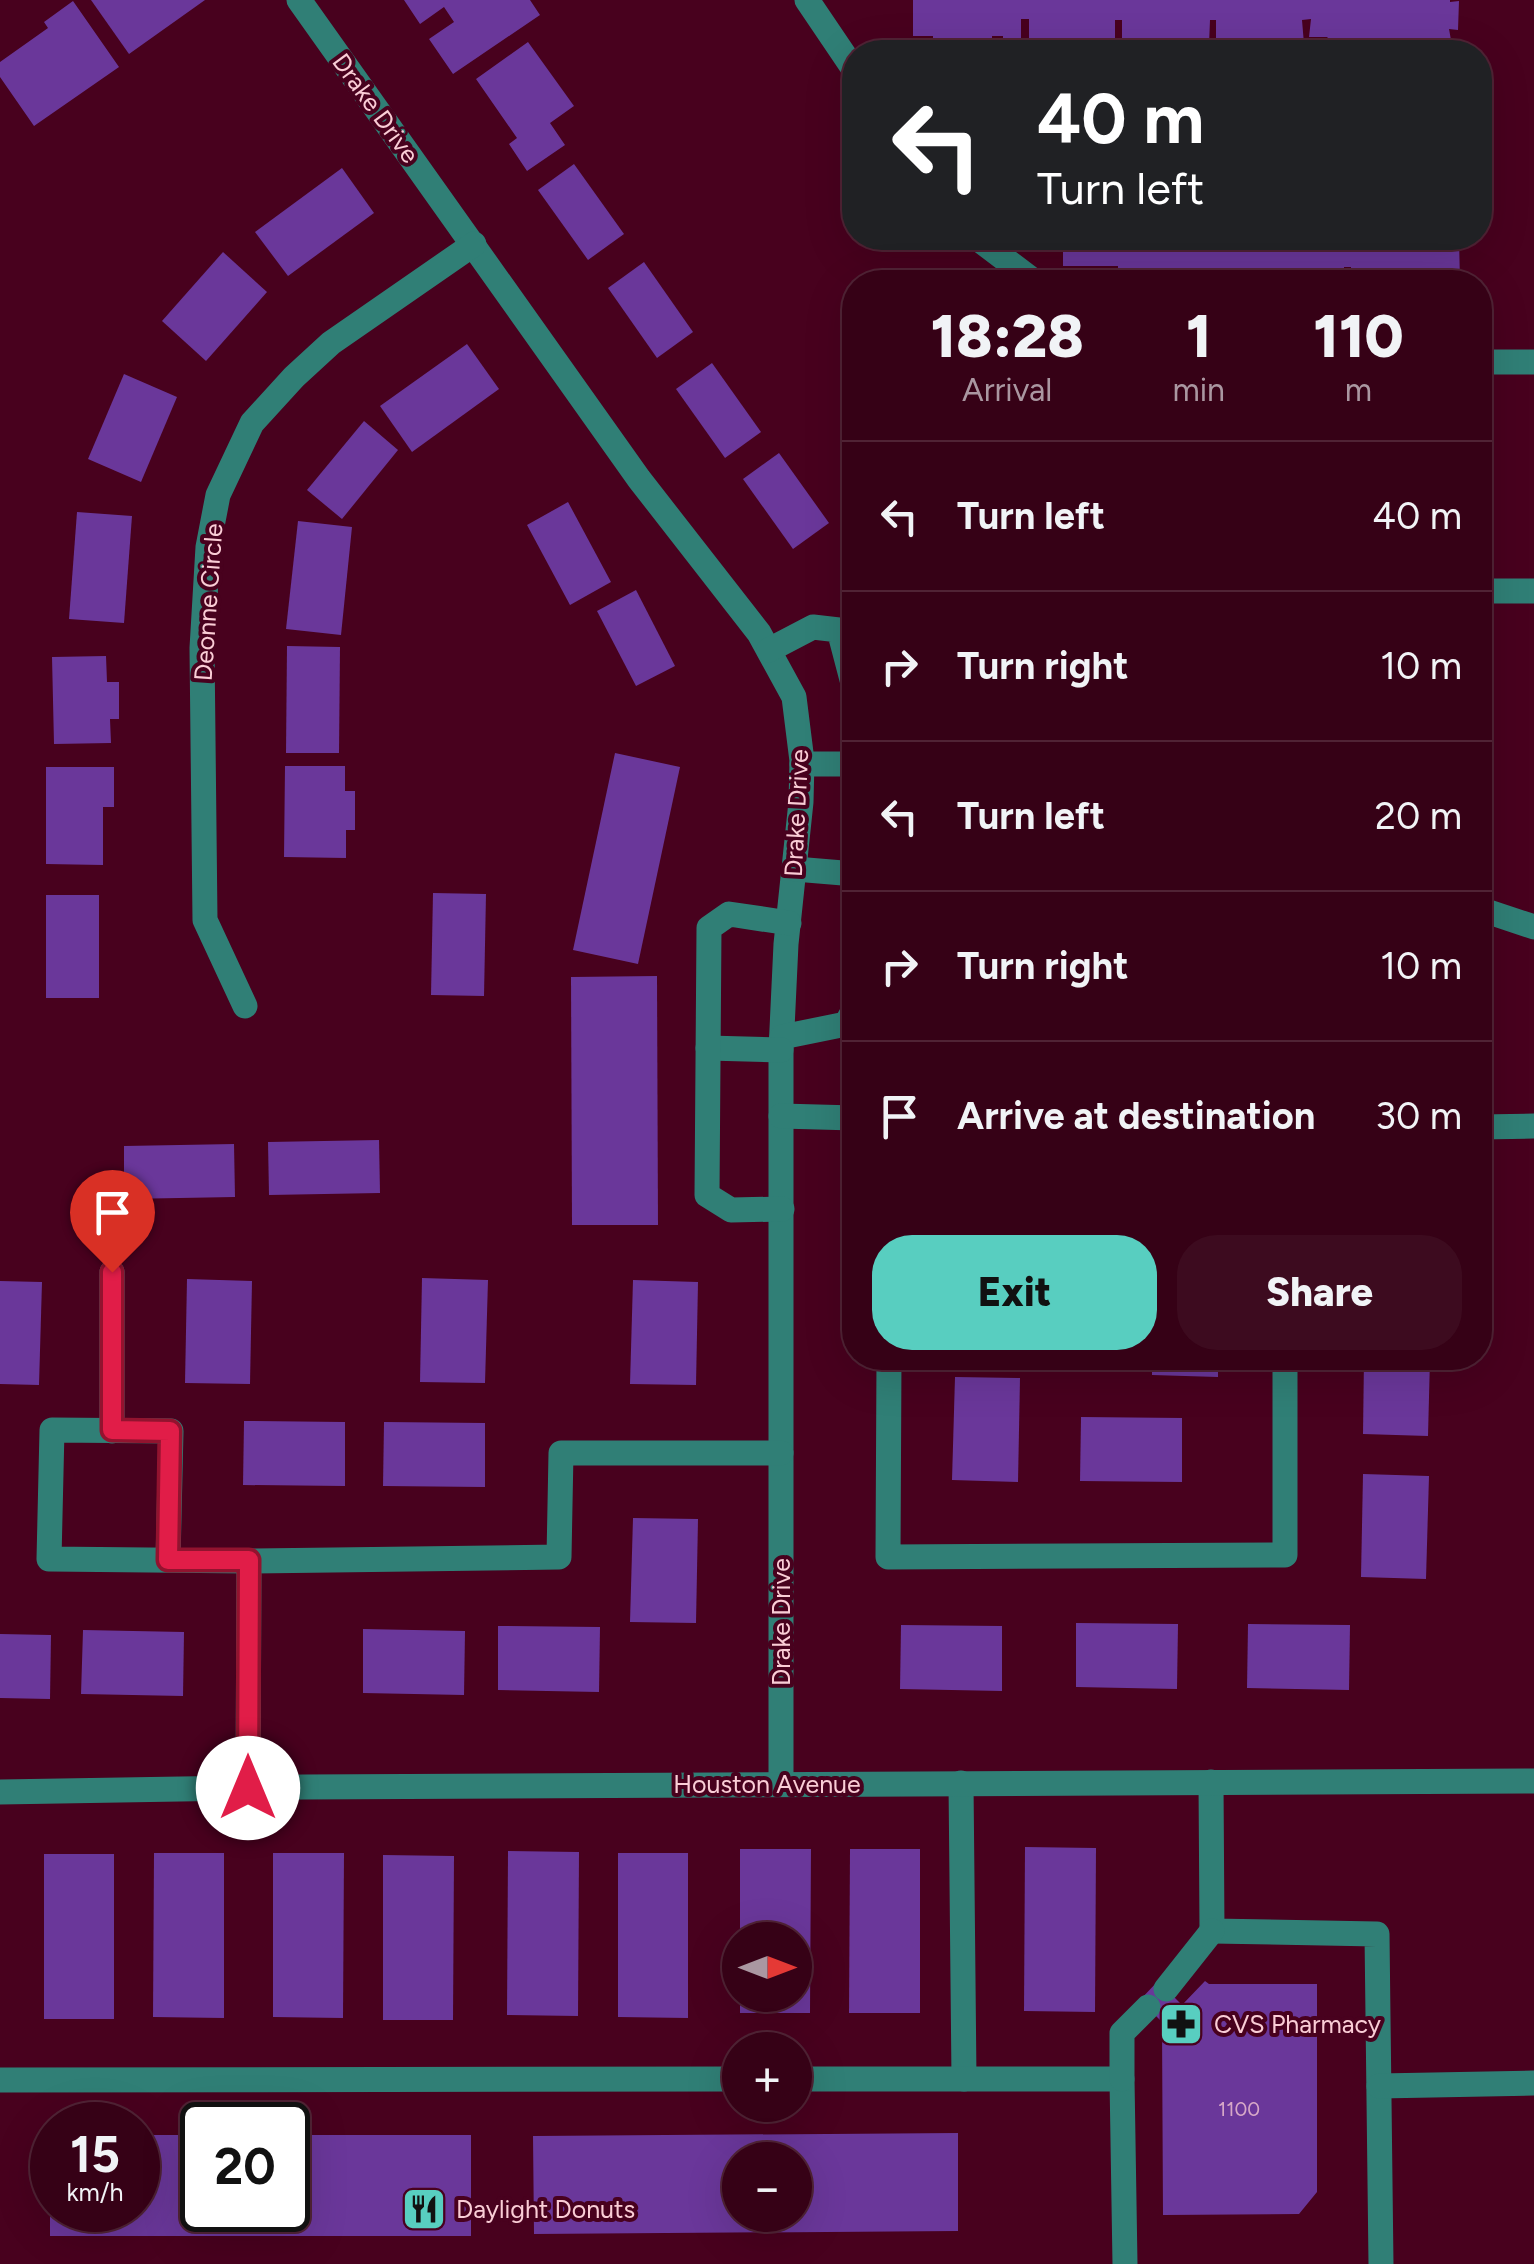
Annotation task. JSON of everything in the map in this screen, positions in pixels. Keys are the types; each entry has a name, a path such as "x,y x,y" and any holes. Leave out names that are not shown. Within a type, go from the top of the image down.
{"street":[{"name":"Drake Drive","path":"299,0 639,479 759,632 794,696 802,764 788,923 780,1116 781,1784"},
{"path":"808,0 842,51"},
{"name":"Deonne Circle","path":"245,1006 205,920 202,648 208,547 218,495 252,423 294,378 331,344 474,244"},
{"path":"994,250 1019,270"},
{"path":"1492,362 1534,362"},
{"path":"1492,592 1534,592"},
{"path":"769,650 813,627 839,630 842,642"},
{"path":"802,764 842,764"},
{"path":"795,870 842,873"},
{"path":"782,1210 731,1210 707,1195 709,928 728,914 788,923"},
{"path":"1492,914 1534,927"},
{"path":"708,1048 781,1044 842,1025"},
{"path":"780,1116 842,1118"},
{"path":"1492,1126 1534,1126"},
{"path":"112,1272 112,1430"},
{"path":"890,1370 888,1556 1285,1554 1285,1370"},
{"path":"168,1560 170,1431 52,1430 49,1559 168,1560 249,1560 559,1557 561,1453 781,1453"},
{"path":"248,1788 249,1560"},
{"name":"Houston Avenue","path":"0,1792 1534,1781"},
{"path":"1126,2264 1122,2033 1157,1998 1212,1931 1211,1782"},
{"path":"961,1783 964,2079"},
{"path":"1212,1931 1378,1934 1382,2264"},
{"path":"0,2080 722,2079"},
{"path":"812,2079 1122,2079"},
{"path":"1379,2086 1534,2084"}],"building":[{"path":"91,0 205,0 129,54"},
{"path":"404,0 530,0 540,15 453,74 429,39 454,22 444,7 420,24"},
{"path":"913,0 1459,1 1458,30 1449,29 1451,40 1309,37 1311,19 1302,20 1304,40 1216,40 1216,20 1210,20 1209,40 1122,40 1122,20 1115,20 1115,40 1029,40 1029,19 1021,19 1021,40 1003,40 1003,36 992,36 992,40 933,40 933,36 913,36"},
{"path":"73,1 119,67 34,126 0,77 0,62 48,28 44,22"},
{"path":"528,42 574,106 550,123 565,145 527,171 509,144 517,138 476,79"},
{"path":"574,164 624,234 588,260 538,190"},
{"path":"342,168 374,213 288,276 255,232"},
{"path":"1063,250 1459,250 1460,270 1118,270 1118,266 1063,266"},
{"path":"223,252 267,292 206,361 162,321"},
{"path":"644,262 693,332 657,358 608,288"},
{"path":"467,344 499,389 412,452 380,406"},
{"path":"712,363 761,432 725,458 676,389"},
{"path":"124,374 177,397 141,482 88,459"},
{"path":"364,421 398,450 342,519 307,490"},
{"path":"779,453 829,523 793,549 743,479"},
{"path":"568,502 611,582 570,605 527,525"},
{"path":"77,512 132,516 124,623 69,619"},
{"path":"298,521 352,527 341,635 286,629"},
{"path":"636,590 675,666 636,686 597,611"},
{"path":"287,646 340,647 339,753 286,753"},
{"path":"106,656 107,682 119,682 119,719 110,719 111,743 54,744 52,657"},
{"path":"615,753 680,767 638,964 573,950"},
{"path":"285,766 345,766 345,791 355,791 355,830 346,830 346,858 284,857"},
{"path":"46,767 114,767 114,807 103,807 103,865 46,864"},
{"path":"433,893 486,894 484,996 431,995"},
{"path":"46,895 99,895 99,998 46,998"},
{"path":"657,976 658,1225 572,1225 571,977"},
{"path":"379,1140 380,1193 269,1195 268,1142"},
{"path":"234,1144 235,1197 124,1199 124,1146"},
{"path":"422,1278 488,1280 485,1383 420,1382"},
{"path":"187,1279 252,1281 250,1384 185,1383"},
{"path":"633,1280 698,1282 696,1385 630,1384"},
{"path":"0,1281 42,1282 39,1385 0,1384"},
{"path":"1152,1370 1218,1370 1218,1377 1152,1375"},
{"path":"1364,1370 1430,1370 1428,1436 1363,1434"},
{"path":"955,1377 1020,1378 1018,1482 952,1480"},
{"path":"1081,1417 1182,1418 1182,1482 1080,1481"},
{"path":"244,1421 345,1422 345,1486 243,1485"},
{"path":"384,1422 485,1423 485,1487 383,1486"},
{"path":"1363,1474 1429,1476 1426,1579 1361,1577"},
{"path":"633,1518 698,1519 696,1623 630,1622"},
{"path":"1076,1623 1178,1624 1177,1689 1076,1687"},
{"path":"1248,1624 1350,1625 1349,1690 1247,1688"},
{"path":"901,1625 1002,1626 1002,1691 900,1689"},
{"path":"498,1626 600,1627 599,1692 498,1690"},
{"path":"363,1629 465,1631 464,1695 363,1693"},
{"path":"83,1630 184,1632 183,1696 81,1694"},
{"path":"0,1634 51,1635 50,1699 0,1698"},
{"path":"1025,1847 1096,1848 1095,2012 1024,2011"},
{"path":"740,1849 811,1849 811,1922 740,1922"},
{"path":"850,1849 920,1849 920,2013 849,2013"},
{"path":"508,1851 579,1852 578,2016 507,2015"},
{"path":"154,1853 224,1853 224,2018 153,2017"},
{"path":"273,1853 344,1853 343,2018 273,2017"},
{"path":"618,1853 688,1853 688,2018 618,2017"},
{"path":"44,1854 114,1854 114,2019 44,2019"},
{"path":"383,1855 454,1856 453,2020 383,2020"},
{"name":"CVS Pharmacy","path":"1158,1981 1182,2005 1205,1981 1317,1984 1317,2192 1299,2214 1163,2215 1164,2024 1140,2000"},
{"path":"740,2012 810,2012 810,2013"},
{"path":"958,2133 958,2231 534,2234 533,2136"},
{"path":"160,2135 180,2135 180,2232 310,2232 310,2135 471,2135 471,2236 50,2236 50,2232 160,2232"}],"place":[{"name":"CVS Pharmacy","path":"1181,2024"},
{"name":"Daylight Donuts","path":"424,2209"}],"route":[{"path":"112,1272 112,1430 170,1431 168,1560 249,1560 248,1788"}]}
